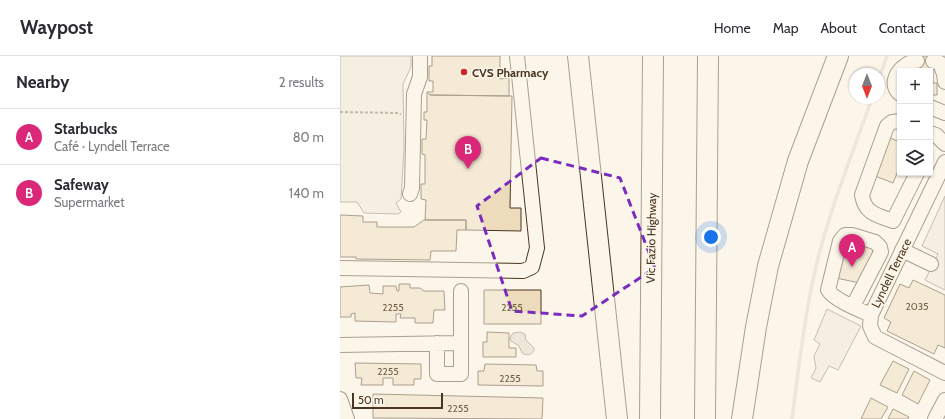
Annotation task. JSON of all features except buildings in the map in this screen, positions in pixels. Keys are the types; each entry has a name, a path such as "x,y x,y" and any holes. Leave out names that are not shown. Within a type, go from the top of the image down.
{"highway":[{"path":"578,56 616,419"},
{"name":"Vic Fazio Highway","path":"650,419 653,56"},
{"path":"705,419 708,56"},
{"path":"742,419 754,335 768,266 798,161 838,56"}],"street":[{"path":"410,194 412,188 414,94 420,77 420,56"},
{"path":"340,268 523,271 532,266 537,248 517,56"},
{"path":"900,68 912,61 917,61"},
{"path":"933,61 940,63 945,82"},
{"path":"897,73 895,84 897,91"},
{"path":"933,108 945,113"},
{"path":"897,121 892,122 887,126 862,195 863,202 869,212 893,221 916,176"},
{"name":"Lyndell Terrace","path":"944,164 871,315 870,326 875,337 945,373"},
{"path":"901,205 920,214"},
{"path":"853,306 881,252 880,247 875,242 852,235 845,236 840,240 828,290 833,296 853,306 871,315"},
{"path":"902,250 931,264"},
{"path":"437,343 437,374 461,374 462,291"},
{"path":"340,345 461,343"},
{"path":"340,399 347,419"},
{"path":"936,419 945,400"}],"path":[{"path":"340,112 397,113 413,115"}],"highlighted area":[{"path":"541,158 620,178 655,268 582,316 512,311 477,206"}],"shaded area":[{"path":"340,56 411,56 411,67 403,84 404,149 401,199 396,203 401,212 398,214 364,213 357,202 340,202"},
{"path":"945,196 945,290 925,280 938,254 922,246"},
{"path":"827,309 861,326 838,370 829,366 820,382 811,378 816,368 814,356 820,344 814,340"},
{"path":"520,332 525,334 526,340 534,348 534,351 530,354 525,355 522,353 519,346 511,341 510,338 513,333"}],"waterway":[{"path":"883,68 887,56"},
{"path":"792,419 806,315 818,257 840,188 870,104"}],"place":[{"name":"CVS Pharmacy","path":"464,72"},
{"name":"Safeway","path":"468,169"},
{"name":"Starbucks","path":"852,267"}]}
